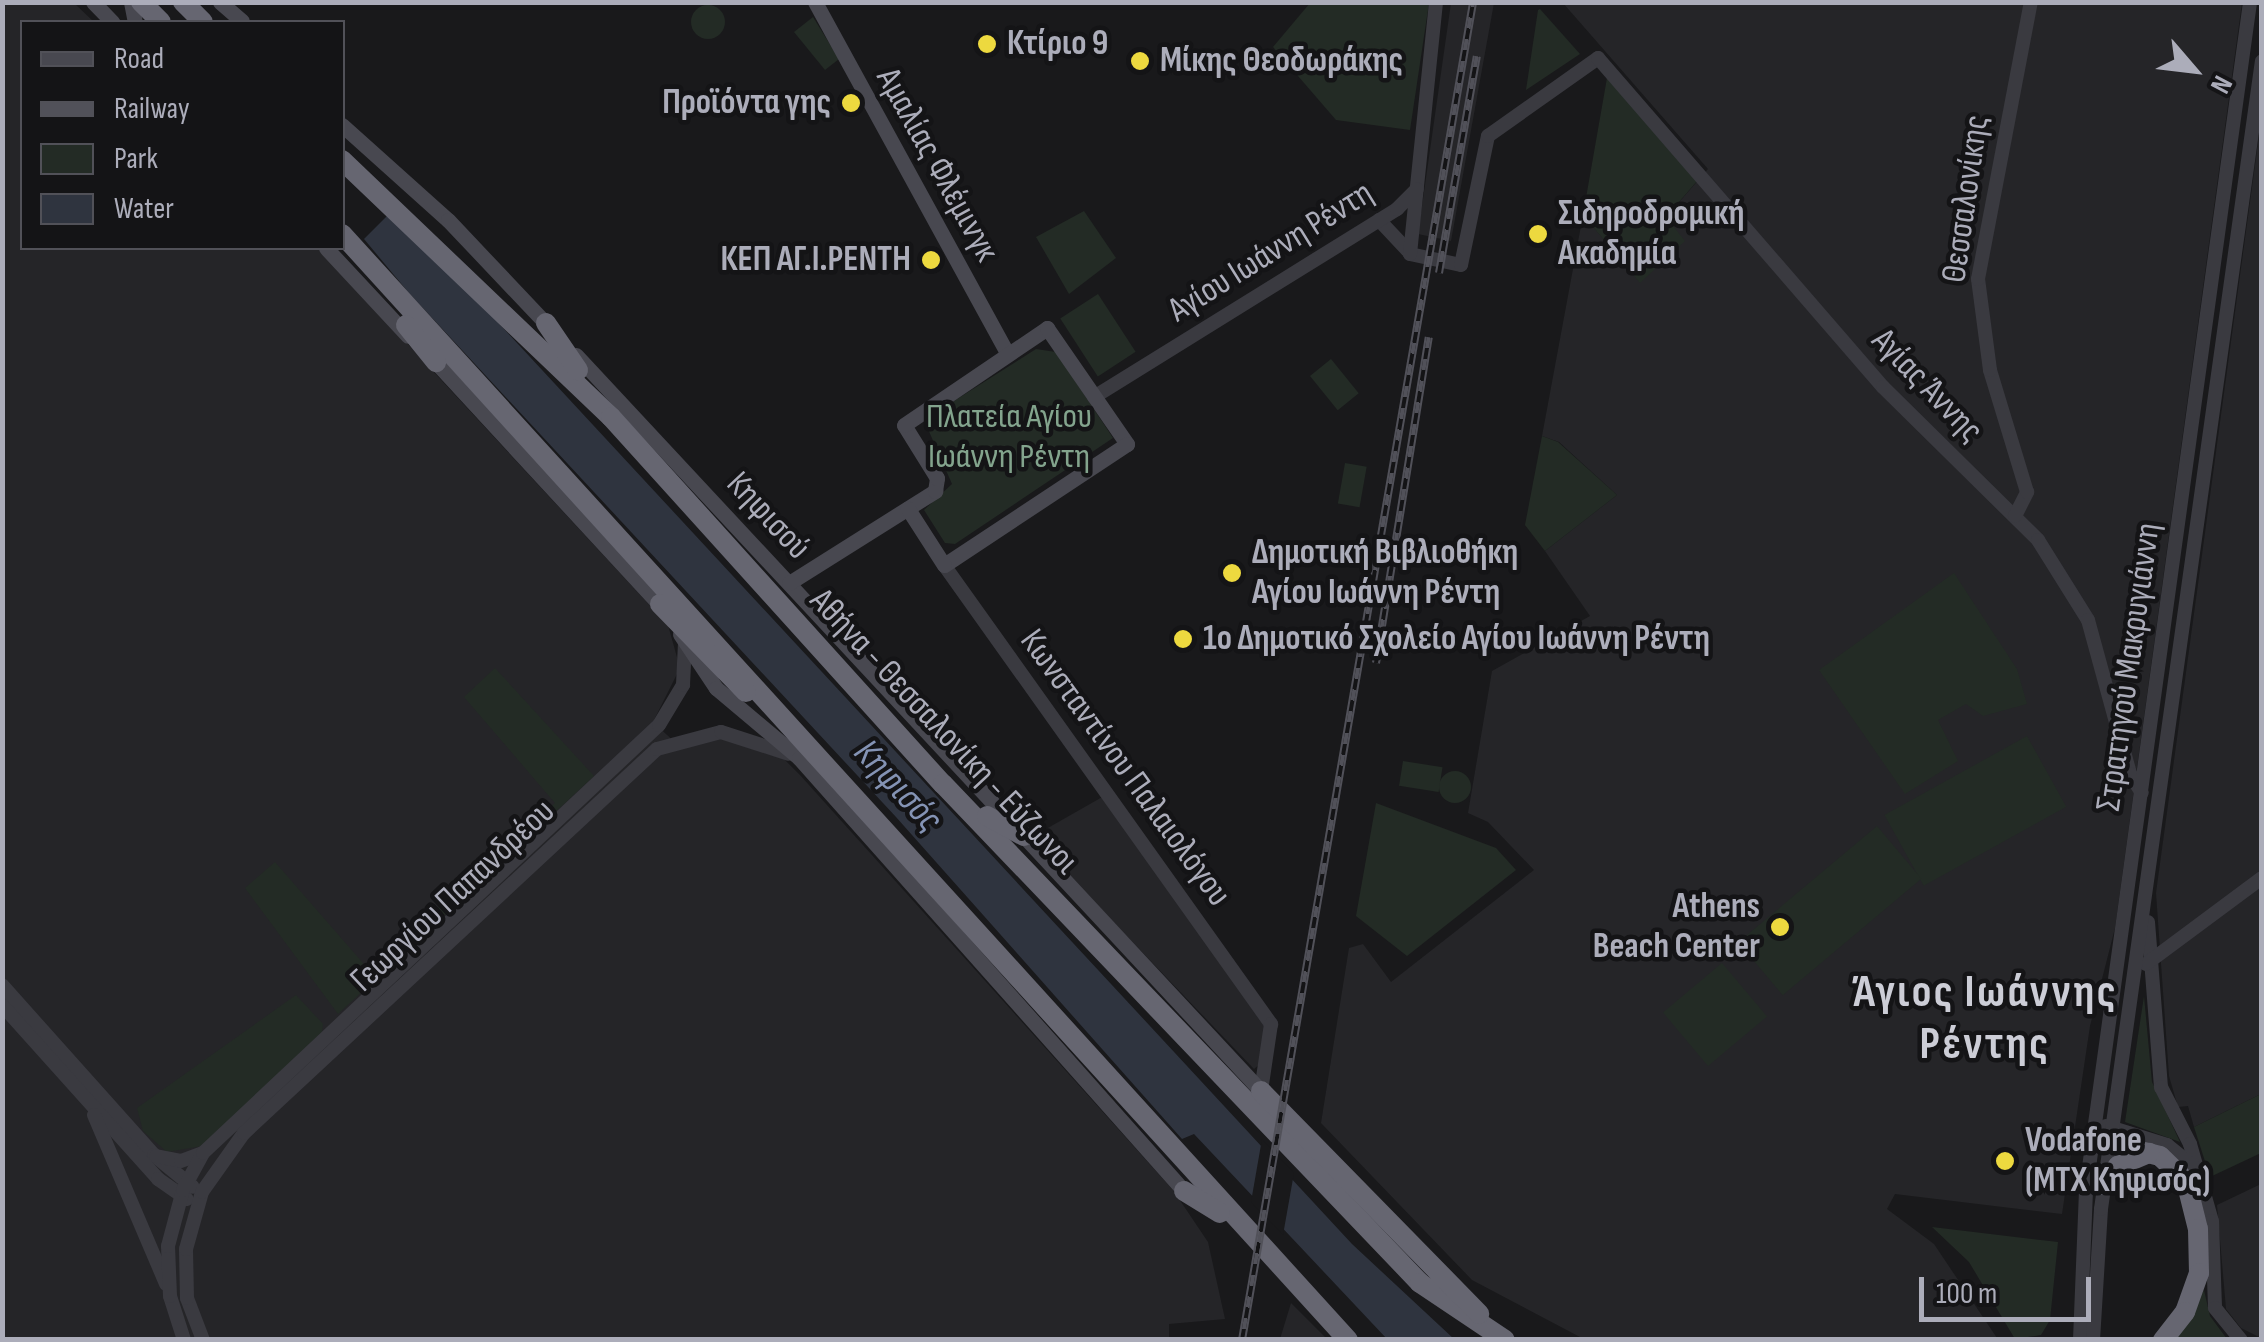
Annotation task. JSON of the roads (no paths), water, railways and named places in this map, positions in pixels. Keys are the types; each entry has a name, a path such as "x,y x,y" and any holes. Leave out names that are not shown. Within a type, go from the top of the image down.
{"highway":[{"name":"Αθήνα - Θεσσαλονίκη - Εύζωνοι","path":"345,163 396,206 611,416 943,784 1420,1282 1505,1340"},
{"path":"347,240 366,275 436,362"},
{"path":"347,240 828,762 1239,1225 1348,1340"},
{"path":"546,323 611,416"},
{"path":"660,604 768,716 828,762"},
{"path":"943,784 1008,832 1024,836"},
{"path":"1261,1091 1505,1340"},
{"path":"2103,1133 2149,1153 2182,1174 2200,1240 2194,1293 2163,1340"},
{"path":"2104,1186 2118,1166 2149,1153"},
{"path":"1184,1191 1239,1225"}],"main road":[{"path":"222,2 241,20"},
{"name":"Αμαλίας Φλέμινγκ","path":"815,2 1008,354"},
{"name":"Κηφισού","path":"345,128 448,220 546,323 1261,1091"},
{"path":"328,250 660,604 716,688 799,758 1184,1191"},
{"path":"789,583 908,509 939,483 904,425 1047,328 1127,444 944,565 908,509"}],"street":[{"name":"Αγίου Ιωάννη Ρέντη","path":"1094,397 1397,209 1417,189 1436,2"},
{"name":"Θεσσαλονίκης","path":"2015,516 2026,492 1990,370 1978,279 2031,2"},
{"name":"Στρατηγού Μακρυγιάννη","path":"2080,1340 2084,1207 2145,963 2150,794 2250,2"},
{"name":"Αγίας Άννης","path":"1410,254 1461,265 1488,136 1598,58 1882,387 2038,540 2088,620 2130,774 2150,794"},
{"name":"Στρατηγού Μακρυγιάννη","path":"2093,1340 2104,1186 2103,1133 2119,962 2150,794 2262,60"},
{"path":"1410,254 1417,189"},
{"path":"1397,209 1413,228"},
{"path":"1379,220 1410,254"},
{"name":"Κωνσταντίνου Παλαιολόγου","path":"944,565 1258,1005 1273,1032 1261,1091"},
{"name":"Γεωργίου Παπανδρέου","path":"168,1289 168,1246 184,1190 203,1153 656,728 683,685 685,642"},
{"name":"Γεωργίου Παπανδρέου","path":"199,1198 244,1133 657,748 693,735 736,733 799,758"},
{"path":"2119,962 2145,963 2262,878"},
{"path":"2145,963 2161,1087 2186,1134 2214,1233 2215,1308 2242,1340"},
{"path":"2,985 184,1190"},
{"path":"2,1005 89,1103 184,1190 199,1198 185,1287 203,1340"},
{"path":"89,1103 168,1289 184,1340"},
{"path":"2103,1133 2167,1145 2194,1167"},
{"path":"154,1155 181,1161 203,1153"}],"water":[{"name":"Κηφισός","path":"389,214 442,262 1352,1244 1454,1339 1387,1339 1194,1134 1182,1139 896,817 409,293 364,239"}],"railway":[{"path":"1242,1340 1473,2"},
{"path":"1439,273 1477,56"},
{"path":"1376,663 1429,337"}],"place":[{"name":"Κτίριο 9","path":"987,44"},
{"name":"Μίκης Θεοδωράκης","path":"1140,61"},
{"name":"Προϊόντα γης","path":"851,103"},
{"name":"Σιδηροδρομική Ακαδημία","path":"1538,234"},
{"name":"ΚΕΠ ΑΓ.Ι.ΡΕΝΤΗ","path":"931,260"},
{"name":"Δημοτική Βιβλιοθήκη Αγίου Ιωάννη Ρέντη","path":"1232,573"},
{"name":"1ο Δημοτικό Σχολείο Αγίου Ιωάννη Ρέντη","path":"1183,639"},
{"name":"Athens Beach Center","path":"1780,927"},
{"name":"Vodafone (MTX Κηφισός)","path":"2005,1161"}],"district":[{"name":"Άγιος Ιωάννης Ρέντης","path":"1985,1019"}],"park label":[{"name":"Πλατεία Αγίου Ιωάννη Ρέντη","path":"1009,437"}]}
